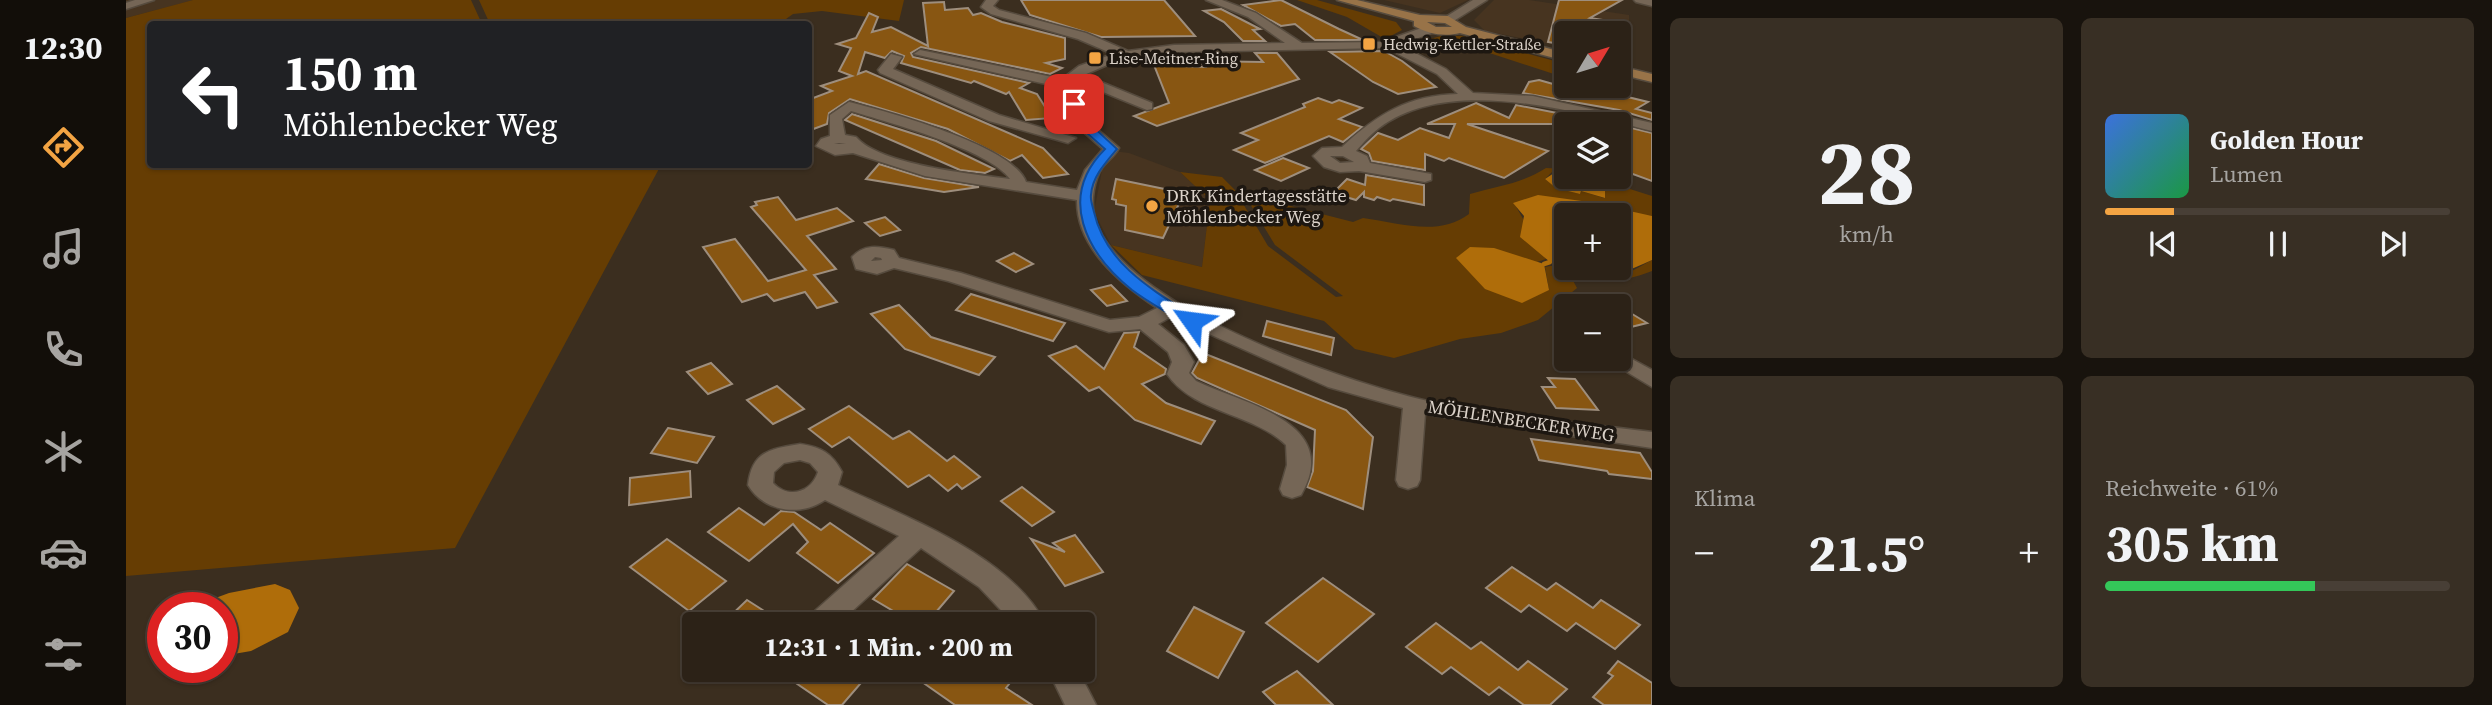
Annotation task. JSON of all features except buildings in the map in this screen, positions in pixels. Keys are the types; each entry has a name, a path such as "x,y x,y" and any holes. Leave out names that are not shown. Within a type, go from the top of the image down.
{"main road":[{"path":"1343,0 1425,24 1460,29 1554,54"},
{"path":"1425,24 1448,20 1458,24 1460,29"},
{"path":"1631,73 1652,78"}],"street":[{"path":"126,6 148,0"},
{"path":"992,0 987,7 995,12 1082,36 1123,54"},
{"path":"1212,0 1252,15 1299,47"},
{"path":"1448,20 1481,0"},
{"path":"1640,0 1652,3"},
{"path":"1068,79 1123,54 1244,53 1299,47 1350,48 1389,45 1425,24"},
{"path":"1389,45 1448,77 1467,95"},
{"path":"1020,188 1017,175 993,158 898,121 849,106 835,118 838,138 826,142 824,146 840,152 854,148 925,171 1020,188 1084,196 1087,158 1068,138 994,118 886,70 902,49 1068,79 1147,107"},
{"path":"1068,79 1084,125 1111,149 1087,158"},
{"path":"1346,152 1354,142 1404,106 1467,95 1532,102 1652,127"},
{"path":"1068,138 1084,125"},
{"path":"1360,166 1361,159 1346,152 1333,150 1321,156 1326,162 1338,167 1360,166 1425,177"},
{"name":"MÖHLENBECKER WEG","path":"1084,196 1091,231 1108,257 1137,286 1192,321 1336,382 1441,411 1652,440"},
{"path":"892,262 954,277 1109,326 1144,323 1170,309"},
{"path":"1144,323 1177,349 1183,362 1178,374 1188,386 1277,426 1297,442 1300,458 1292,489"},
{"path":"1631,366 1652,380"},
{"path":"1408,480 1415,404"},
{"path":"824,489 963,558 1022,612"},
{"path":"832,612 917,536"},
{"path":"1069,682 1081,705"}],"shaded area":[{"path":"126,0 194,0 126,18"},
{"path":"193,0 471,0 481,21 147,21 147,168 659,168 455,548 126,576 126,18"},
{"path":"479,0 904,0 899,21 822,11 793,14 783,21 489,21"},
{"path":"1297,0 1317,0 1396,22 1402,30 1385,39 1347,17"},
{"path":"1384,0 1468,0 1440,13"},
{"path":"1494,0 1529,0 1629,15 1629,21 1554,21 1554,45 1485,31 1474,20"},
{"path":"1441,36 1462,36 1554,61 1554,74 1459,43 1415,43"},
{"name":"DRK Kindertagesstätte Möhlenbecker Weg","path":"1113,151 1129,153 1180,172 1210,200 1202,267 1111,245 1094,212 1102,170"},
{"path":"1546,168 1554,168 1545,179 1554,186 1554,189 1580,194 1581,191 1604,198 1605,191 1600,189 1630,189 1652,196 1652,216 1631,214 1631,203 1554,203 1554,207 1514,203 1546,259 1537,262 1549,290 1545,267 1554,266 1554,280 1573,280 1577,288 1570,294 1554,294 1554,307 1538,320 1501,333 1460,339 1394,358 1355,349 1324,321 1142,275 1111,245 1202,267 1210,200 1180,172 1222,177 1235,190 1268,246 1336,297 1343,296 1275,245 1244,194 1353,222 1363,218 1432,227 1457,221 1469,214 1470,194"},
{"path":"1554,173 1554,186 1545,179"},
{"path":"1560,189 1599,189 1605,191 1605,198 1581,191 1580,194"},
{"path":"1538,195 1594,203 1554,203 1554,263 1520,237 1524,216 1513,203"},
{"path":"1631,211 1652,216 1652,260 1631,269"},
{"path":"1470,247 1494,248 1544,264 1549,290 1522,303 1485,289 1456,258"},
{"path":"1652,260 1652,271 1631,278 1631,271"},
{"path":"275,584 290,590 299,608 288,632 251,651 238,653 238,592 234,592"}],"waterway":[{"path":"1544,264 1550,262"}],"place":[{"name":"Hedwig-Kettler-Straße","path":"1369,44"},
{"name":"Lise-Meitner-Ring","path":"1095,58"},
{"name":"DRK Kindertagesstätte Möhlenbecker Weg","path":"1152,206"}],"route":[{"path":"1074,104 1084,125 1111,149 1109,154 1096,164 1084,196 1091,231 1108,257 1137,286 1192,321"}]}
